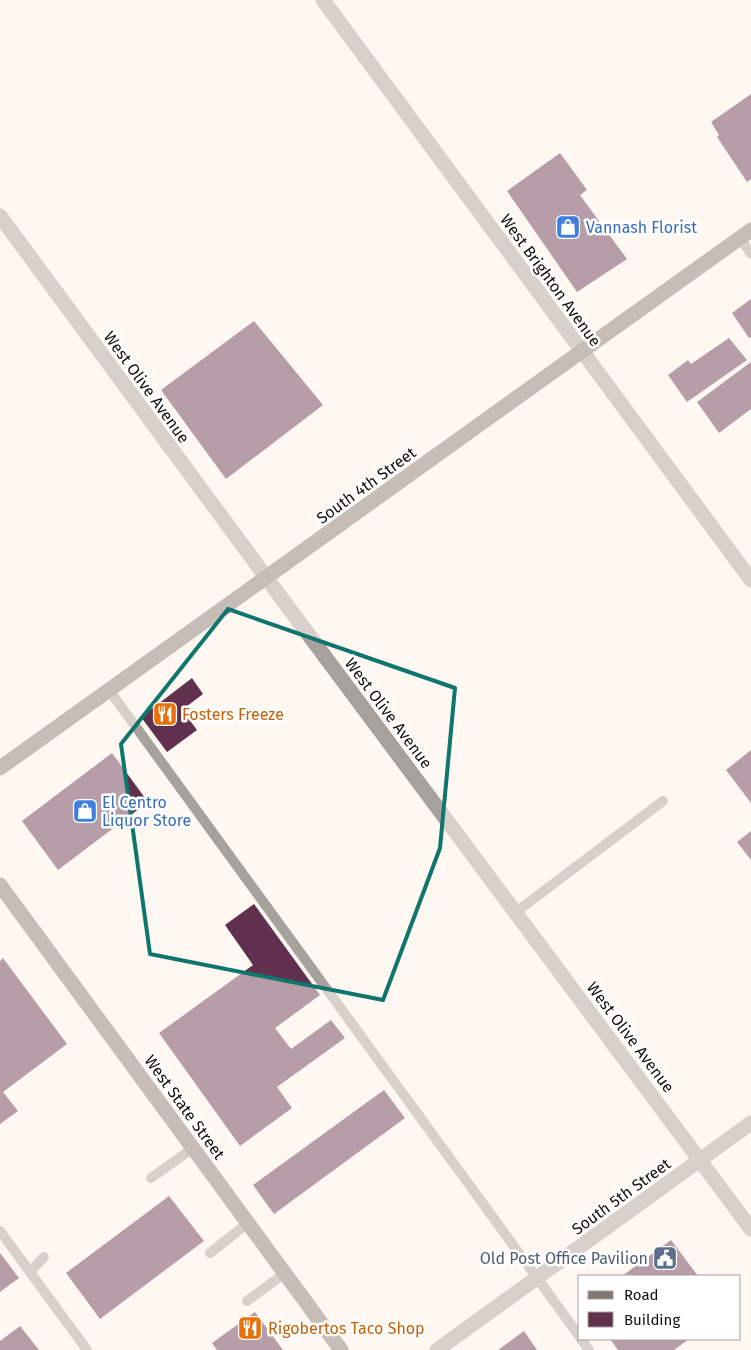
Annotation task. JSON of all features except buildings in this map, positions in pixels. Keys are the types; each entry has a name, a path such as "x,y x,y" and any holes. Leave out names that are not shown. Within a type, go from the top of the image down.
{"main road":[{"name":"South 4th Street","path":"0,768 745,234"},
{"name":"West State Street","path":"0,885 341,1350"}],"street":[{"name":"West Brighton Avenue","path":"323,0 751,580"},
{"name":"West Olive Avenue","path":"0,216 266,578 751,1228"},
{"name":"South 5th Street","path":"438,1350 751,1123"}],"lane":[{"path":"745,234 751,254"},
{"path":"109,690 578,1335"},
{"path":"516,912 663,801"},
{"path":"151,1178 193,1148"},
{"path":"210,1253 248,1223"},
{"path":"0,1231 87,1350"},
{"path":"30,1272 44,1257"},
{"path":"247,1301 285,1273"},
{"path":"582,1340 590,1350"}],"highlighted area":[{"path":"228,609 455,688 440,848 383,1000 150,954 121,744"}],"place":[{"name":"Vannash Florist","path":"568,227"},
{"name":"Fosters Freeze","path":"165,714"},
{"name":"El Centro Liquor Store","path":"85,811"},
{"name":"Old Post Office Pavilion","path":"665,1258"},
{"name":"Rigobertos Taco Shop","path":"250,1328"}]}
